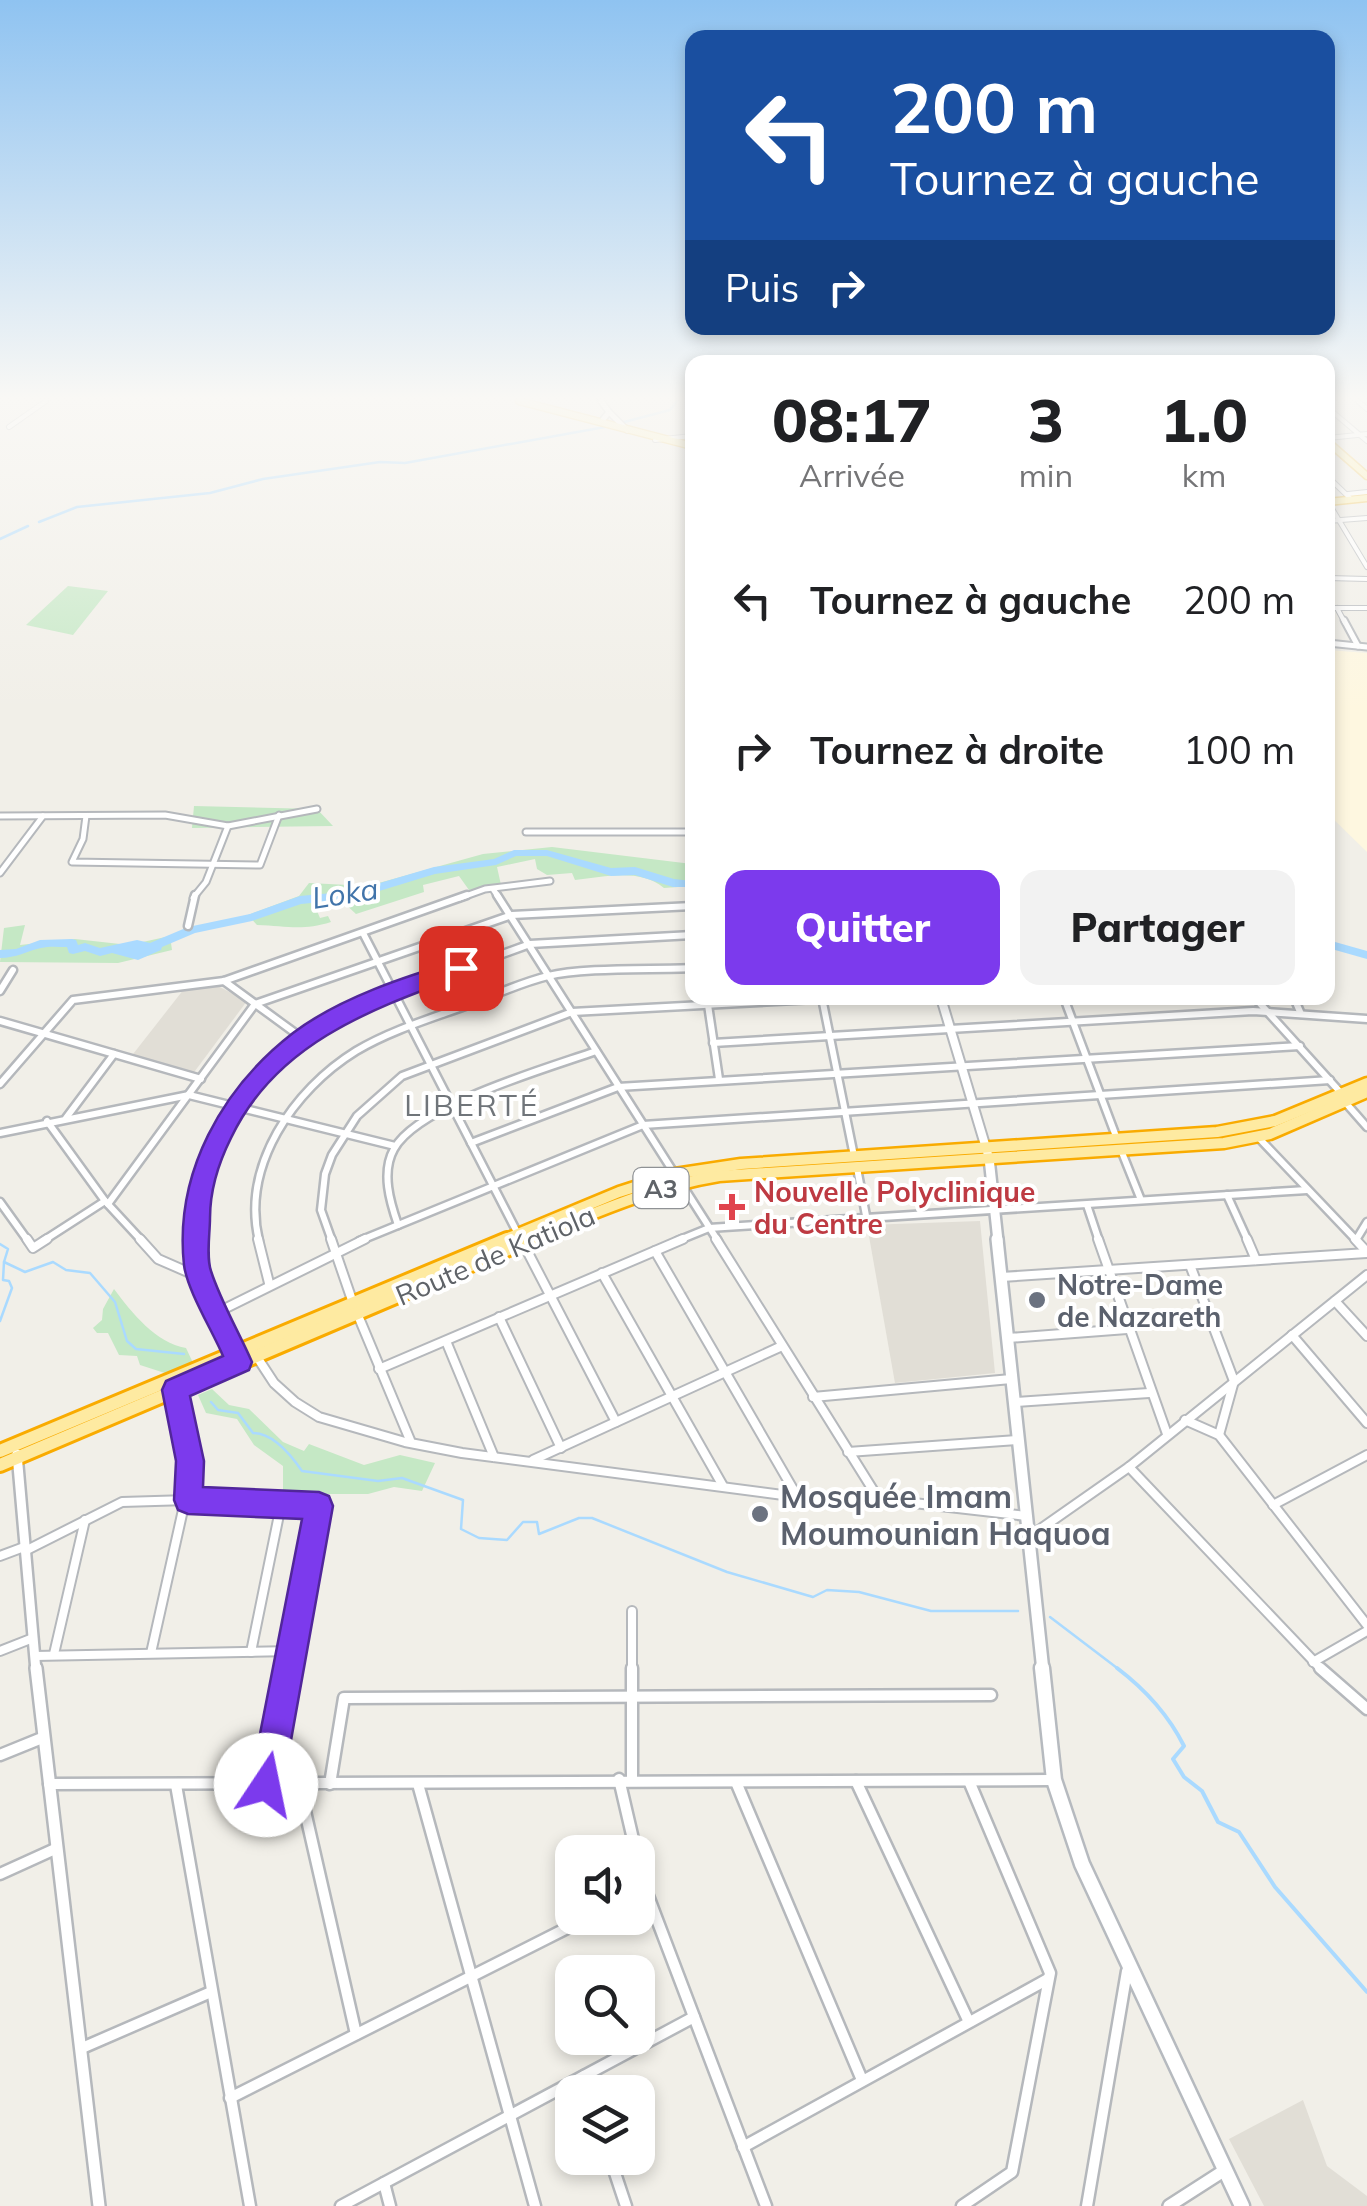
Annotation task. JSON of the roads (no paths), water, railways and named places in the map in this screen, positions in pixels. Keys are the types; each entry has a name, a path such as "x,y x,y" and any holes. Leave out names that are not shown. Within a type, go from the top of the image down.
{"highway":[{"name":"Route de Katiola","path":"0,1451 520,1238 678,1178 1119,1145 1224,1143 1258,1137 1344,1098 1367,1083"},
{"name":"Route de Katiola","path":"1119,1145 1262,1125 1367,1092"},
{"name":"Route de Katiola","path":"0,1466 176,1390 237,1357 256,1356 355,1308"}],"main road":[{"path":"988,1154 1054,1780 1076,1850 1242,2206"}],"street":[{"path":"1335,513 1367,567"},
{"path":"1335,520 1367,518"},
{"path":"1335,578 1367,579"},
{"path":"1358,646 1337,608 1367,608"},
{"path":"1335,644 1367,646"},
{"path":"0,816 165,815 228,826 317,809"},
{"path":"86,816 83,839 72,862 260,865 279,815"},
{"path":"0,874 43,816"},
{"path":"188,926 194,898 214,864 228,826"},
{"path":"526,832 685,832"},
{"path":"0,1084 73,1000 224,981 490,889 550,880"},
{"path":"490,889 498,892 879,1500"},
{"path":"0,1202 33,1248 107,1202 256,1004 512,915 685,906"},
{"path":"363,933 616,1422"},
{"path":"237,1357 198,1276 198,1204 205,1167 234,1108 253,1083 302,1038 393,991 530,944 685,935"},
{"path":"270,1282 256,1240 254,1200 264,1158 282,1120 335,1066 358,1050 410,1026 550,976 685,968"},
{"path":"0,990 13,970"},
{"path":"224,981 302,1038"},
{"path":"410,1440 333,1252 321,1193 332,1155 344,1135 387,1086 430,1064 572,1012 685,1003"},
{"path":"708,1005 718,1078"},
{"path":"823,1005 867,1221"},
{"path":"943,1005 988,1154"},
{"path":"1067,1005 1141,1200"},
{"path":"1263,1005 1367,1128"},
{"path":"1297,1005 1302,1015"},
{"path":"713,1043 1272,1012 1367,1019"},
{"path":"0,1022 201,1079"},
{"path":"471,1144 618,1087 1300,1046"},
{"path":"398,1225 387,1185 395,1146 414,1127 452,1106 596,1051"},
{"path":"66,1119 114,1054"},
{"path":"216,1313 333,1252 642,1126 1330,1080"},
{"path":"0,1133 189,1095 395,1146"},
{"path":"47,1121 107,1202 158,1260 198,1276"},
{"path":"1258,1137 1367,1252"},
{"path":"379,1369 709,1228 867,1221 1307,1190"},
{"path":"1227,1195 1256,1260"},
{"path":"1087,1204 1126,1329 1168,1434"},
{"path":"1356,1240 1367,1222"},
{"path":"654,1251 798,1497"},
{"path":"1000,1277 1367,1252"},
{"path":"1190,1265 1234,1380 1219,1436"},
{"path":"602,1273 724,1487"},
{"path":"1028,1538 1130,1467 1367,1275"},
{"path":"1335,1300 1367,1336"},
{"path":"499,1318 561,1448"},
{"path":"1006,1338 1126,1329"},
{"path":"1292,1334 1367,1424"},
{"path":"446,1341 494,1458"},
{"path":"529,1462 782,1346"},
{"path":"256,1356 278,1390 318,1416 386,1441 410,1440 494,1458 798,1497 879,1500 1026,1516"},
{"path":"814,1397 1011,1379"},
{"path":"151,1653 188,1500 190,1461 176,1390"},
{"path":"1014,1402 1149,1393"},
{"path":"1185,1420 1219,1436 1367,1628 1312,1662"},
{"path":"848,1452 1018,1440"},
{"path":"16,1445 42,1738 99,2206"},
{"path":"1273,1504 1367,1455"},
{"path":"1130,1467 1312,1662 1367,1709"},
{"path":"0,1556 25,1549 122,1502 188,1500 319,1506 266,1785"},
{"path":"250,1652 281,1505"},
{"path":"54,1654 85,1520"},
{"path":"632,1611 632,1779"},
{"path":"0,1651 33,1638"},
{"path":"35,1656 292,1652"},
{"path":"330,1784 344,1698 991,1694"},
{"path":"0,1755 42,1738"},
{"path":"619,1780 632,1835"},
{"path":"962,2206 1012,2172 1050,1973 969,1780"},
{"path":"48,1784 1054,1780"},
{"path":"736,1782 862,2080"},
{"path":"856,1782 968,2020"},
{"path":"418,1784 535,2206"},
{"path":"176,1785 250,2206"},
{"path":"298,1785 356,2034"},
{"path":"0,1874 55,1849"},
{"path":"655,1924 766,2206"},
{"path":"230,2098 555,1934"},
{"path":"1087,2206 1128,1964"},
{"path":"742,2147 1049,1979"},
{"path":"82,2048 211,1992"},
{"path":"586,2075 694,2018"},
{"path":"340,2206 555,2092"},
{"path":"1169,2206 1226,2170"},
{"path":"616,2175 626,2206"},
{"path":"384,2183 390,2206"}],"waterway":[{"path":"39,522 77,507 106,504"},
{"path":"0,539 28,526"},
{"name":"Loka","path":"0,954 50,943 72,943 73,950 85,947 100,952 137,944 151,947 192,930 252,917 300,900 353,895 434,871 496,862 514,853 547,853 611,872 635,871 685,884"},
{"name":"Loka","path":"1335,946 1367,955"},
{"path":"116,951 138,956 157,947"},
{"path":"0,1244 8,1249 4,1262"},
{"path":"0,1321 12,1288 9,1281 3,1280 4,1262"},
{"path":"4,1262 25,1272 53,1262 66,1270 90,1273 115,1302 127,1341 136,1349 184,1354"},
{"path":"211,1402 218,1410 238,1413 253,1433 274,1441 302,1471 378,1481 402,1478 463,1500 461,1529 479,1538 507,1540 523,1522 537,1522 539,1534 579,1518 592,1518 727,1572 813,1597 827,1590 859,1592 931,1611 1018,1611"},
{"path":"1050,1617 1121,1671"},
{"path":"1117,1668 1147,1694 1171,1723 1184,1746 1173,1759 1184,1777 1202,1791 1218,1822 1239,1832 1275,1887 1367,1992"}],"place":[{"name":"Nouvelle Polyclinique du Centre","path":"732,1207"},
{"name":"Notre-Dame de Nazareth","path":"1037,1300"},
{"name":"Mosquée Imam Moumounian Haquoa","path":"760,1514"}],"district":[{"name":"LIBERTÉ","path":"472,1105"}]}
